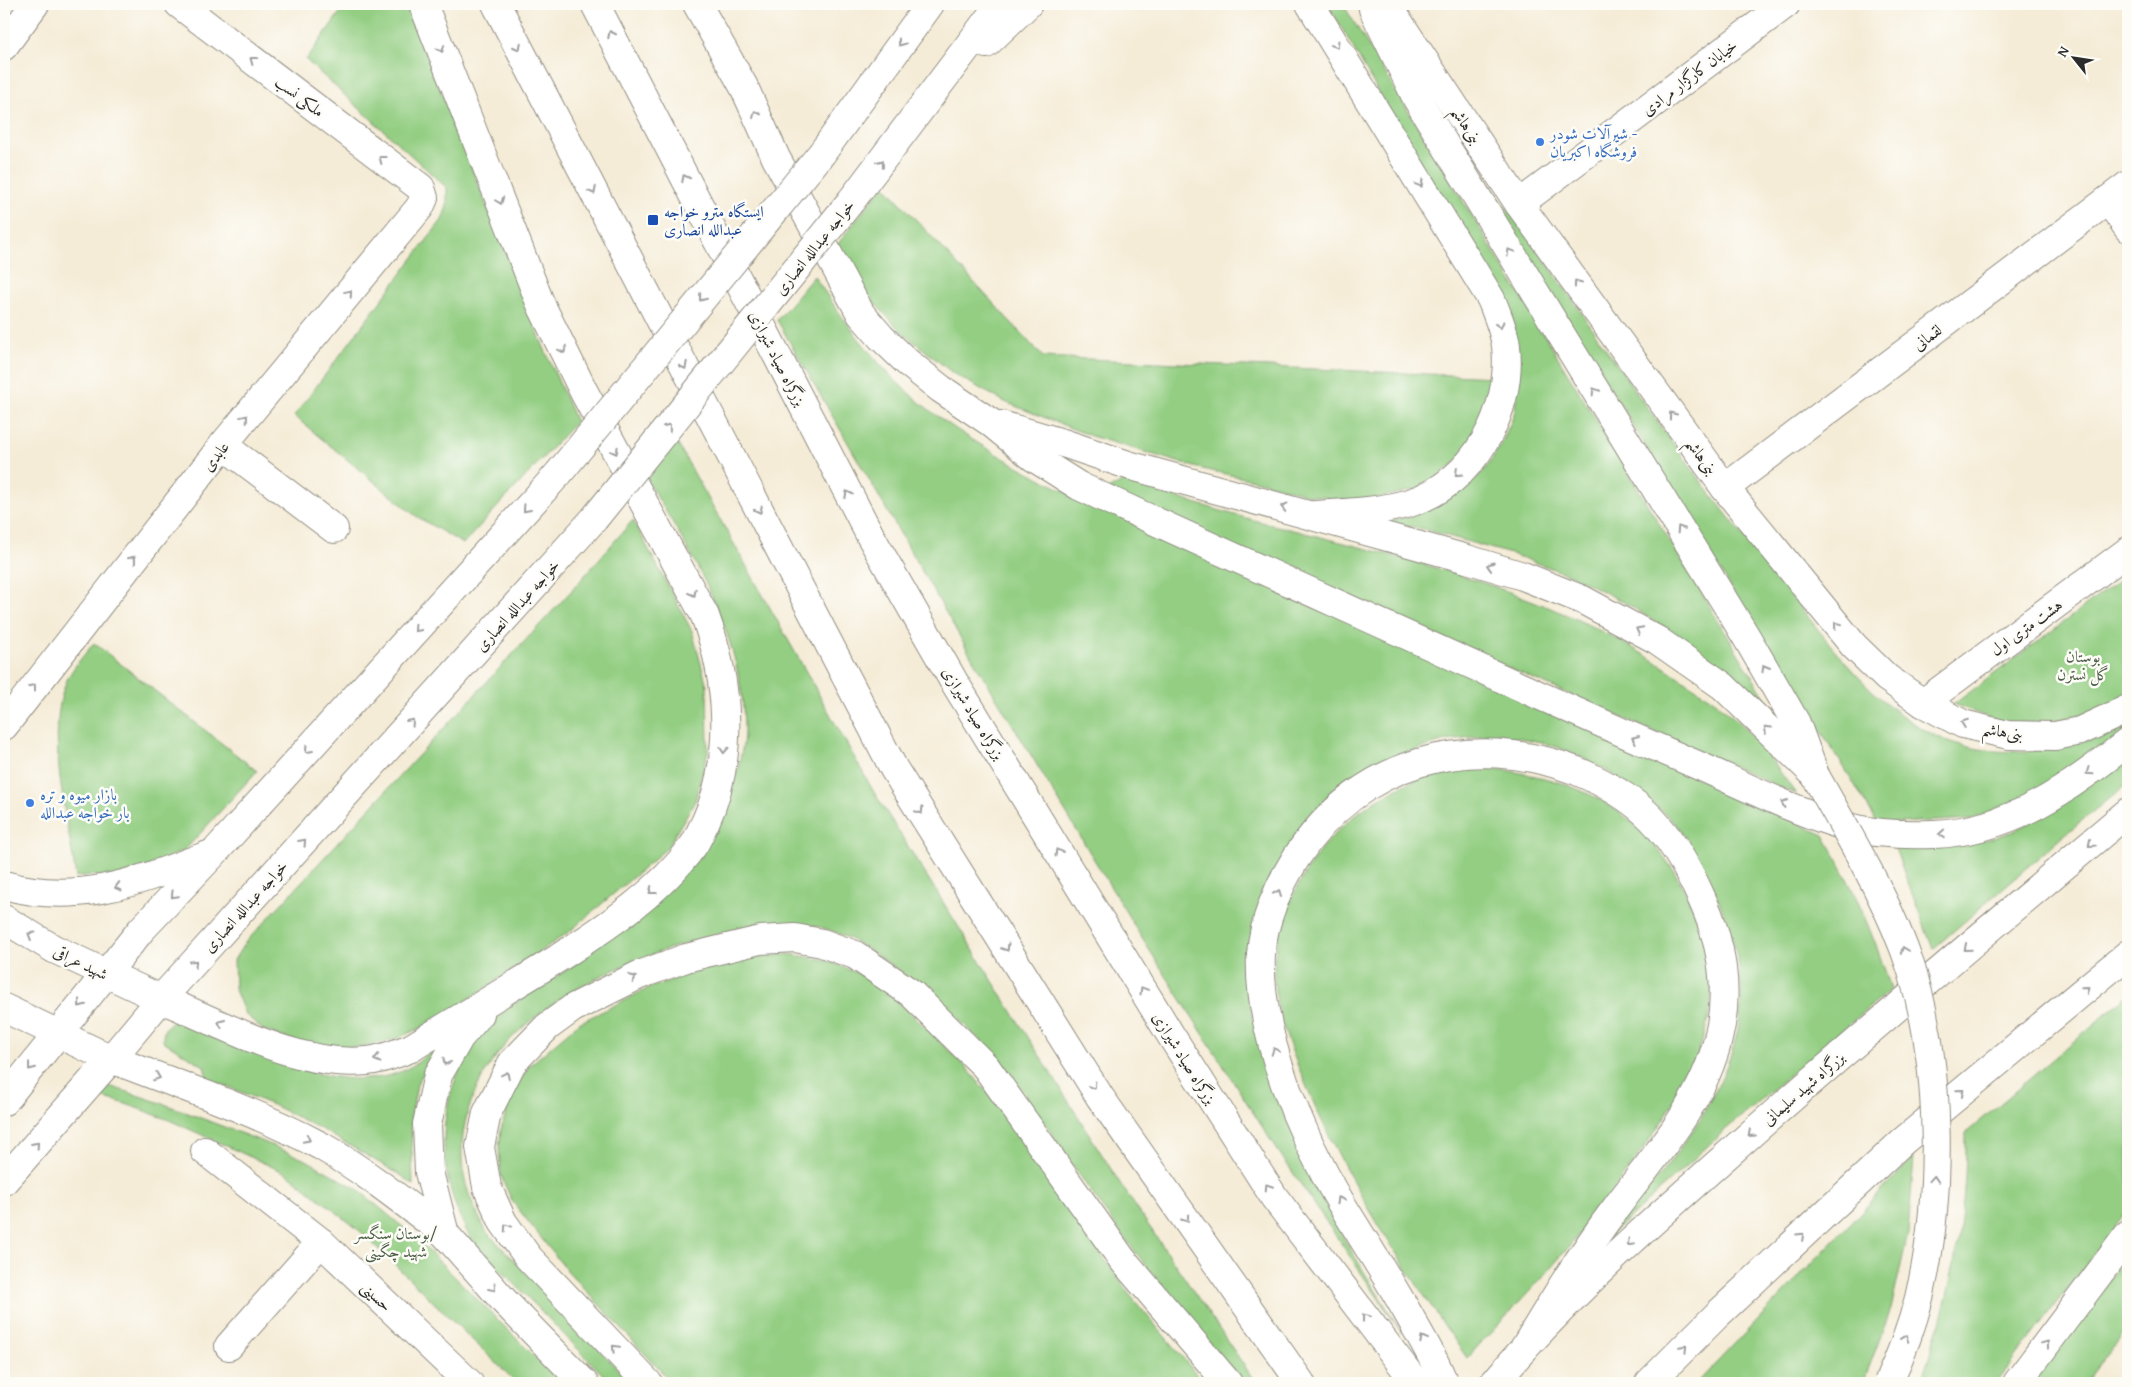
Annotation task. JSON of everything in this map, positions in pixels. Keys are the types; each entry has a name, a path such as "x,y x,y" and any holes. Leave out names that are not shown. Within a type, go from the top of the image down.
{"main road":[{"path":"4,46 36,4"},
{"name":"ملکی نسب","path":"179,4 421,188"},
{"path":"423,4 541,305 584,392 705,616 717,650 725,701 724,755 714,803 694,845 661,884 600,931 497,996 460,1037 438,1076 426,1124 429,1172 445,1234"},
{"path":"496,4 894,769 1100,1097 1301,1383"},
{"name":"بزرگراه صیاد شیرازی","path":"595,4 871,537 953,680 1170,1034 1274,1197 1416,1383"},
{"path":"697,4 744,87 776,158 861,314 907,362 941,389 990,422 1033,457 1079,486 1630,736 1798,809 1850,827 1894,834 1933,834 1971,831 1991,826 2035,806 2055,794 2093,769 2128,742"},
{"path":"4,1101 141,930 214,853 559,473 822,153 930,4"},
{"name":"خواجه عبدالله انصاری","path":"4,1181 111,1059 160,999 594,519 851,201 931,98 1000,4"},
{"path":"931,98 1028,4"},
{"path":"1310,4 1491,299 1506,346 1506,379 1501,405 1491,431 1473,459 1446,485 1410,503 1375,510 1315,516"},
{"path":"1370,4 1417,100 1747,638 1796,723 1815,775 1888,909 1911,969 1925,1027 1933,1081 1936,1156 1930,1233 1919,1299 1888,1383"},
{"name":"بنی‌هاشم","path":"1387,4 1519,204 1725,488 1854,646 1887,678 1923,703 1963,724 2008,735 2055,736 2080,731 2128,709"},
{"name":"خیابان کارگزار مرادی","path":"1519,204 1786,4"},
{"name":"عابدی","path":"4,726 223,445 420,207 424,198 421,188"},
{"path":"2118,192 2128,228"},
{"name":"لقمانی","path":"1725,488 2118,192"},
{"path":"990,422 1066,444 1137,468 1315,516 1524,576 1583,600 1657,640 1724,686 1815,775"},
{"path":"223,445 334,529"},
{"name":"هشت متری اول","path":"1923,703 2128,551"},
{"path":"1444,1383 1437,1366 1384,1271 1340,1200 1298,1115 1267,1025 1261,988 1261,951 1270,912 1285,876 1306,842 1331,814 1366,789 1406,766 1450,755 1487,751 1519,754 1549,760 1593,778 1622,796 1650,818 1671,842 1692,876 1720,948 1723,977 1718,1040 1693,1099 1660,1151 1614,1209 1569,1274 1523,1350"},
{"name":"بزرگراه شهید سلیمانی","path":"1494,1383 1523,1350 1653,1220 1833,1061 2128,812"},
{"path":"4,885 48,892 91,892 140,880 214,853"},
{"name":"شهید عراقی","path":"4,919 54,949 160,999 259,1040 293,1052 322,1059 368,1061 411,1048 497,996"},
{"path":"648,1383 528,1257 503,1222 487,1187 480,1147 487,1113 512,1063 548,1027 573,1008 639,975 686,958 760,940 795,938 822,943 855,955 911,992 986,1067 1122,1259 1228,1383"},
{"path":"1649,1383 1717,1314 1902,1142 2128,954"},
{"path":"4,1008 111,1059 274,1123 322,1147 366,1174 445,1234 505,1302 584,1383"},
{"name":"حسینی","path":"204,1151 322,1242 469,1383"},
{"path":"2017,1383 2128,1235"},
{"path":"229,1346 322,1242"}],"green space":[{"path":"346,4 406,4 536,329 576,422 463,544 416,516 294,416 442,220 447,206 447,188 306,60"},
{"path":"1328,4 1343,4 1792,742 1726,669 1631,606 1573,576 1514,555 1424,529 1376,521 1412,517 1458,492 1483,472 1501,445 1514,415 1519,379 1517,343 1511,312 1484,263 1399,128"},
{"path":"1468,165 1497,196 1522,229 1650,412 1729,518 1838,654 1871,690 1910,721 1932,734 1955,743 1979,749 2030,751 2056,748 2081,742 2128,725 2128,733 2054,783 1973,819 1878,824 1765,644 1591,356"},
{"path":"884,185 1043,357 1495,377 1493,393 1468,453 1423,488 1359,502 1308,495 1267,483 1198,468 1091,436 1005,402 954,374 902,332 878,307 833,250"},
{"path":"814,276 840,314 888,373 931,412 955,429 1006,459 1083,501 1824,835 1862,910 1891,989 1724,1131 1598,1247 1657,1178 1693,1130 1709,1104 1722,1077 1733,1048 1738,1027 1741,986 1734,944 1720,904 1687,839 1682,831 1663,812 1601,768 1568,751 1534,741 1500,736 1466,738 1431,745 1397,758 1362,777 1337,794 1316,813 1298,834 1275,869 1267,886 1253,954 1249,986 1250,997 1253,1020 1262,1055 1311,1176 1361,1267 1402,1333 1270,1139 1138,932 971,656 777,320"},
{"path":"677,443 875,794 1123,1188 1256,1383 1244,1383 1168,1293 1096,1199 1026,1096 977,1038 953,1014 900,971 848,938 811,925 775,923 737,929 661,951 596,979 555,1002 518,1032 493,1061 482,1077 474,1095 463,1132 463,1170 469,1194 486,1231 631,1383 611,1383 471,1239 453,1198 447,1177 444,1155 444,1133 452,1090 467,1054 480,1034 491,1022 521,999 583,958 625,919 716,824 725,811 736,776 744,733 742,698 736,664 726,631 698,567 645,477"},
{"path":"1124,481 1247,518 1441,569 1491,585 1588,624 1634,649 1679,677 1725,710 1757,743 1796,794 1106,491"},
{"path":"633,520 692,631 707,686 708,752 695,801 667,848 569,932 463,1003 427,1025 396,1039 361,1047 315,1048 263,1030 245,1014 235,990 234,960 244,944 573,589"},
{"name":"بوستان گل نسترن","path":"2128,574 2128,696 2079,715 2043,722 2025,723 2007,722 1990,718 1954,704"},
{"path":"94,643 257,771 185,850 117,880 92,875 76,877 60,777 58,725 60,701 67,680 79,661"},
{"path":"2128,757 2128,783 2063,836 1933,949 1894,846 1985,840 2013,831 2047,813"},
{"path":"1479,767 1538,776 1588,794 1611,807 1633,823 1653,843 1672,868 1695,915 1710,969 1711,1002 1707,1026 1690,1071 1653,1135 1568,1248 1467,1358 1399,1257 1337,1152 1319,1115 1284,1030 1275,993 1274,962 1286,912 1301,880 1320,851 1344,825 1373,802 1404,785 1438,772"},
{"path":"788,954 826,960 864,976 900,1003 966,1067 995,1102 1129,1294 1204,1383 672,1383 564,1267 512,1201 501,1176 499,1149 501,1129 512,1094 530,1065 579,1023 649,988 683,976 742,959"},
{"path":"2128,995 2128,1209 1996,1383 1920,1383 1940,1322 1955,1260 1966,1165 1966,1133"},
{"path":"173,1022 180,1022 214,1039 219,1037 288,1065 340,1078 366,1079 390,1075 412,1066 444,1038 417,1084 411,1118 413,1185 402,1176 321,1129 275,1106 207,1078 204,1066 163,1041 165,1030"},
{"name":"بوستان سنگسر/ شهید چگینی","path":"106,1085 167,1105 266,1143 308,1161 356,1188 416,1238 561,1383 517,1383 360,1231 288,1174 169,1120 123,1103 82,1092"},
{"path":"1914,1157 1908,1234 1891,1309 1863,1383 1697,1383"},
{"path":"2128,1254 2128,1327 2085,1383 2030,1383"}],"place":[{"name":"شیرآلات شودر - فروشگاه اکبریان","path":"1540,142"},
{"name":"ایستگاه مترو خواجه عبدالله انصاری","path":"653,220"},
{"name":"بازار میوه و تره بار خواجه عبدالله","path":"30,803"}]}
